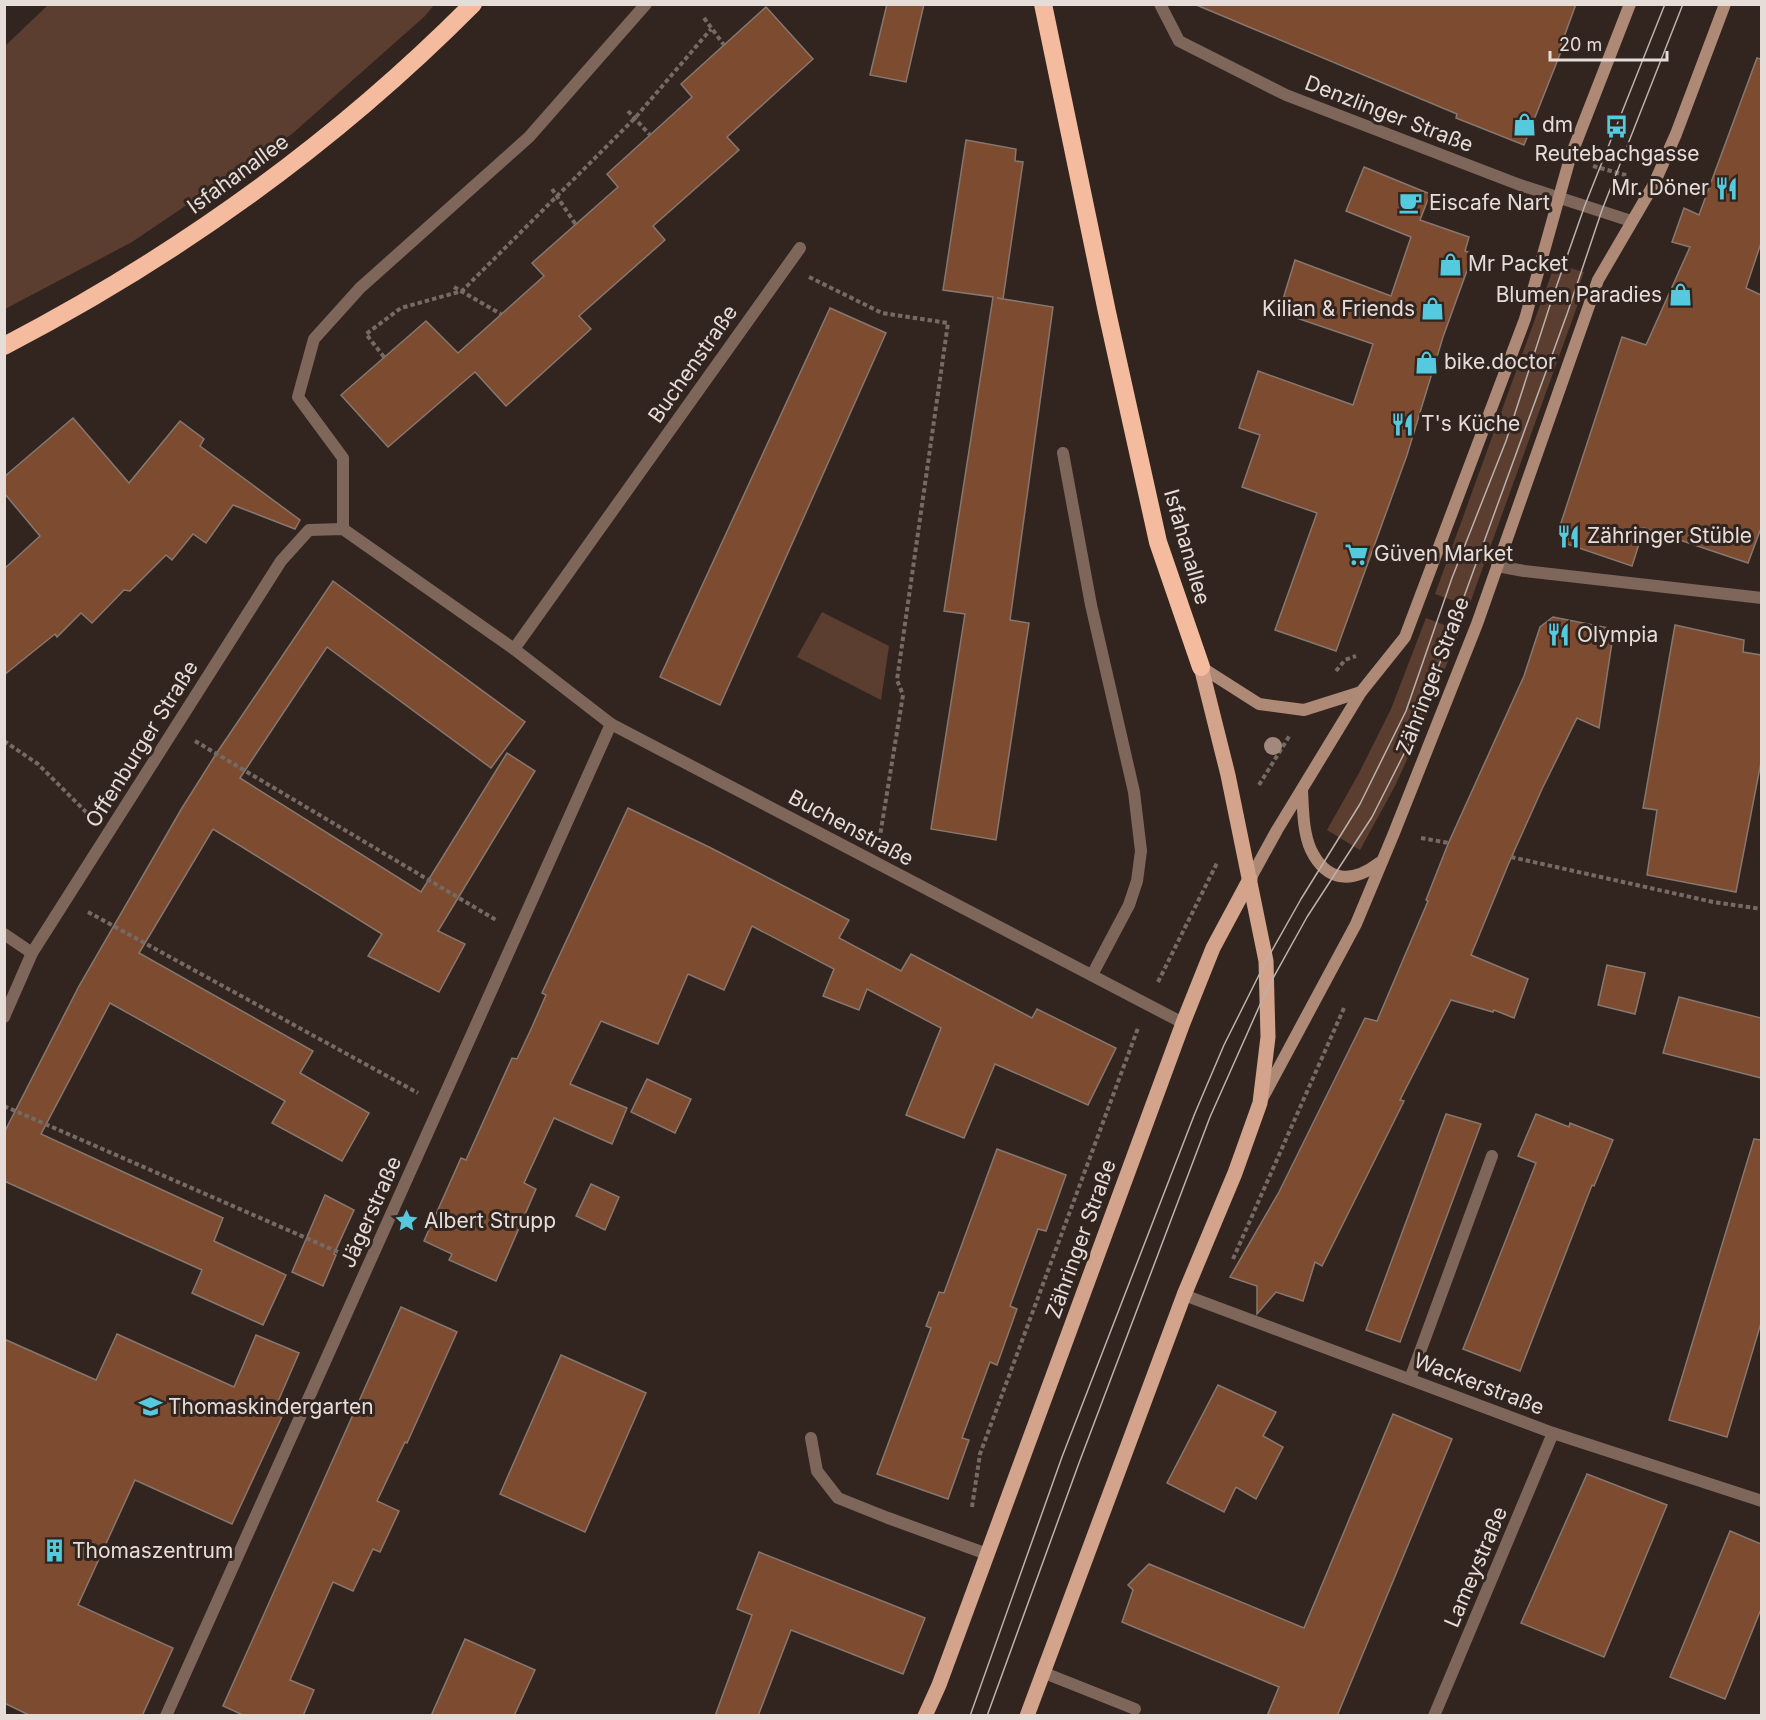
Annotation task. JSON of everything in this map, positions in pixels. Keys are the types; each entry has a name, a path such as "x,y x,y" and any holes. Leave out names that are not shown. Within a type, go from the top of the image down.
{"highway":[{"name":"Isfahanallee","path":"4,346 93,298 236,205 304,155 372,99 473,4"},
{"name":"Isfahanallee","path":"1043,4 1158,542 1201,667"}],"main road":[{"name":"Isfahanallee","path":"1201,667 1228,775 1266,961 1268,1037 1260,1103"},
{"name":"Zähringer Straße","path":"926,1716 1183,1023 1213,948 1250,879"},
{"name":"Zähringer Straße","path":"1027,1716 1184,1295 1235,1173 1260,1103"}],"street":[{"path":"343,529 343,459 298,397 314,339 360,288 529,137 646,4"},
{"name":"Denzlinger Straße","path":"1160,4 1179,41 1286,95 1521,185 1631,221"},
{"name":"Zähringer Straße","path":"1250,879 1360,692 1405,636 1525,320 1570,158 1630,4"},
{"name":"Zähringer Straße","path":"1260,1103 1356,924 1477,624 1598,280 1654,184 1676,134 1725,4"},
{"name":"Buchenstraße","path":"514,649 800,248"},
{"path":"1063,453 1091,605 1134,792 1141,851 1137,881 1129,905 1092,975"},
{"name":"Buchenstraße","path":"343,529 514,649 611,724 1183,1023"},
{"name":"Offenburger Straße","path":"4,1017 32,953 281,561 309,530 343,529"},
{"path":"1497,566 1761,598"},
{"path":"1201,667 1259,704 1304,710 1360,692"},
{"name":"Jägerstraße","path":"166,1716 611,724"},
{"path":"1302,790 1303,812 1311,849 1322,867 1335,876 1353,877 1366,874 1380,862"},
{"path":"4,934 32,953"},
{"path":"1410,1379 1492,1156"},
{"name":"Wackerstraße","path":"1184,1295 1553,1433 1761,1502"},
{"name":"Lameystraße","path":"1434,1716 1553,1433"},
{"path":"811,1438 817,1471 838,1498 987,1554"},
{"path":"1042,1672 1135,1709"}],"path":[{"path":"704,18 724,45"},
{"path":"384,357 366,334 401,308 462,291 635,118 711,29"},
{"path":"628,111 650,135"},
{"path":"1570,158 1654,184"},
{"path":"552,189 576,225"},
{"path":"787,266 882,313 948,323 897,680 903,695 876,864"},
{"path":"454,287 501,314"},
{"path":"174,729 517,932"},
{"path":"4,741 38,764 107,834"},
{"path":"966,1546 980,1454 1147,1004 1237,822"},
{"path":"1511,858 1713,902 1761,909"},
{"path":"66,900 440,1104"},
{"path":"4,1106 368,1265"}],"shaded area":[{"path":"48,5 434,5 425,16 292,134 132,242 5,309 5,46"},
{"path":"1555,264 1584,272 1578,288 1583,290 1469,606 1435,594"},
{"path":"822,612 889,646 881,700 797,657"},
{"path":"1426,618 1460,631 1424,722 1395,786 1360,850 1327,830 1391,709"}],"building":[{"path":"887,4 924,4 906,82 870,75"},
{"path":"1194,4 1576,4 1560,48 1562,49 1524,145 1456,118 1457,114"},
{"path":"766,7 813,59 727,137 739,150 653,226 665,240 579,316 591,329 506,406 475,372 388,447 341,395 426,321 458,353 544,276 532,263 618,187 607,174 692,97 681,84"},
{"path":"1757,58 1761,59 1761,243 1746,288 1761,295 1761,528 1748,563 1644,528 1632,566 1567,544 1560,531 1560,526 1622,337 1646,345 1690,247 1672,242 1684,208 1699,215"},
{"path":"966,140 1016,149 1015,161 1023,162 1003,299 1053,307 1010,620 1029,623 996,840 931,829 965,614 944,611 993,297 943,290"},
{"path":"1364,167 1430,194 1420,220 1469,237 1465,251 1473,254 1443,337 1407,455 1336,651 1275,630 1317,513 1242,487 1260,435 1239,428 1258,371 1353,405 1373,344 1279,312 1295,260 1391,296 1411,237 1346,211"},
{"path":"830,308 886,333 720,705 660,677"},
{"path":"73,418 129,483 180,421 204,439 200,446 300,520 295,529 233,505 206,543 193,534 172,560 166,555 130,591 124,590 92,623 81,613 57,637 55,634 4,675 4,569 40,536 4,493 4,477"},
{"path":"333,581 525,722 491,768 327,647 240,778 421,892 507,753 535,771 438,931 465,944 439,992 368,956 382,934 213,829 139,953 313,1051 300,1073 369,1113 342,1161 272,1123 285,1101 110,1003 41,1134 223,1218 214,1241 286,1275 263,1325 192,1293 202,1270 4,1181 4,1133 79,986 182,808"},
{"path":"1553,617 1614,629 1599,728 1577,718 1508,865 1471,955 1528,979 1514,1018 1494,1010 1493,1012 1451,1000 1400,1100 1404,1101 1322,1266 1315,1262 1303,1301 1276,1292 1257,1314 1257,1286 1230,1277 1279,1192 1365,1018 1377,1021 1428,901 1426,900 1448,844 1524,676 1540,627"},
{"path":"1675,625 1744,640 1743,652 1761,655 1761,762 1736,892 1647,875 1657,810 1643,808"},
{"path":"628,808 711,848 849,920 839,938 901,971 911,954 1032,1018 1037,1009 1116,1048 1088,1105 995,1064 964,1138 906,1115 941,1028 867,989 859,1010 823,996 834,969 752,926 724,990 688,974 658,1044 601,1021 570,1084 627,1108 612,1144 554,1118 524,1183 536,1189 496,1281 449,1260 452,1254 424,1241 461,1158 466,1160 512,1058 517,1059 546,995 542,993"},
{"path":"1607,965 1645,973 1635,1014 1598,1005"},
{"path":"1679,997 1761,1018 1761,1078 1663,1053"},
{"path":"647,1079 691,1099 675,1133 631,1112"},
{"path":"1446,1114 1481,1124 1400,1342 1366,1330"},
{"path":"1536,1114 1569,1127 1570,1123 1613,1140 1594,1186 1592,1185 1520,1371 1463,1349 1536,1163 1518,1156"},
{"path":"1754,1139 1761,1140 1761,1323 1727,1437 1669,1420"},
{"path":"997,1149 1066,1175 1046,1231 1038,1229 1010,1306 1017,1309 997,1365 990,1362 962,1438 969,1440 948,1499 877,1474 931,1328 926,1326 939,1292 944,1293"},
{"path":"591,1184 619,1197 605,1230 576,1216"},
{"path":"325,1195 354,1210 334,1254 336,1255 323,1286 292,1272"},
{"path":"401,1307 457,1332 407,1443 405,1442 377,1501 399,1511 380,1552 373,1549 353,1591 333,1582 290,1680 314,1690 303,1716 245,1716 223,1706"},
{"name":"Thomaszentrum","path":"117,1334 234,1387 256,1335 299,1353 276,1406 285,1410 232,1524 135,1480 78,1605 173,1648 142,1716 31,1716 4,1703 4,1339 96,1380"},
{"path":"561,1355 646,1393 585,1532 500,1494"},
{"path":"1218,1385 1276,1412 1263,1436 1283,1447 1256,1499 1236,1487 1224,1512 1167,1483"},
{"path":"1393,1414 1452,1439 1337,1716 1267,1716 1279,1687 1122,1622 1133,1590 1128,1585 1149,1564 1304,1628"},
{"path":"1587,1474 1667,1505 1604,1657 1521,1623"},
{"path":"1730,1531 1761,1544 1761,1609 1725,1699 1670,1677"},
{"path":"759,1552 925,1618 903,1674 791,1630 758,1716 715,1716 752,1615 737,1609"},
{"path":"465,1639 535,1670 514,1716 431,1716"}],"tram line":[{"path":"970,1716 1062,1457 1195,1113 1224,1045 1266,961 1301,899 1360,804 1406,711 1452,578 1506,441 1585,205 1665,4"},
{"path":"987,1716 1079,1463 1210,1117 1267,989 1307,917 1372,817 1414,734 1567,314 1602,210 1683,4"}],"place":[{"name":"dm","path":"1524,125"},
{"name":"Reutebachgasse","path":"1617,126"},
{"name":"Mr. Döner","path":"1727,188"},
{"name":"Eiscafe Nart","path":"1411,203"},
{"name":"Mr Packet","path":"1450,264"},
{"name":"Blumen Paradies","path":"1680,295"},
{"name":"Kilian & Friends","path":"1433,309"},
{"name":"bike.doctor","path":"1426,362"},
{"name":"T's Küche","path":"1403,424"},
{"name":"Zähringer Stüble","path":"1569,536"},
{"name":"Güven Market","path":"1356,554"},
{"name":"Olympia","path":"1559,635"},
{"name":"Albert Strupp","path":"406,1221"},
{"name":"Thomaskindergarten","path":"150,1407"},
{"name":"Thomaszentrum","path":"54,1551"}]}
